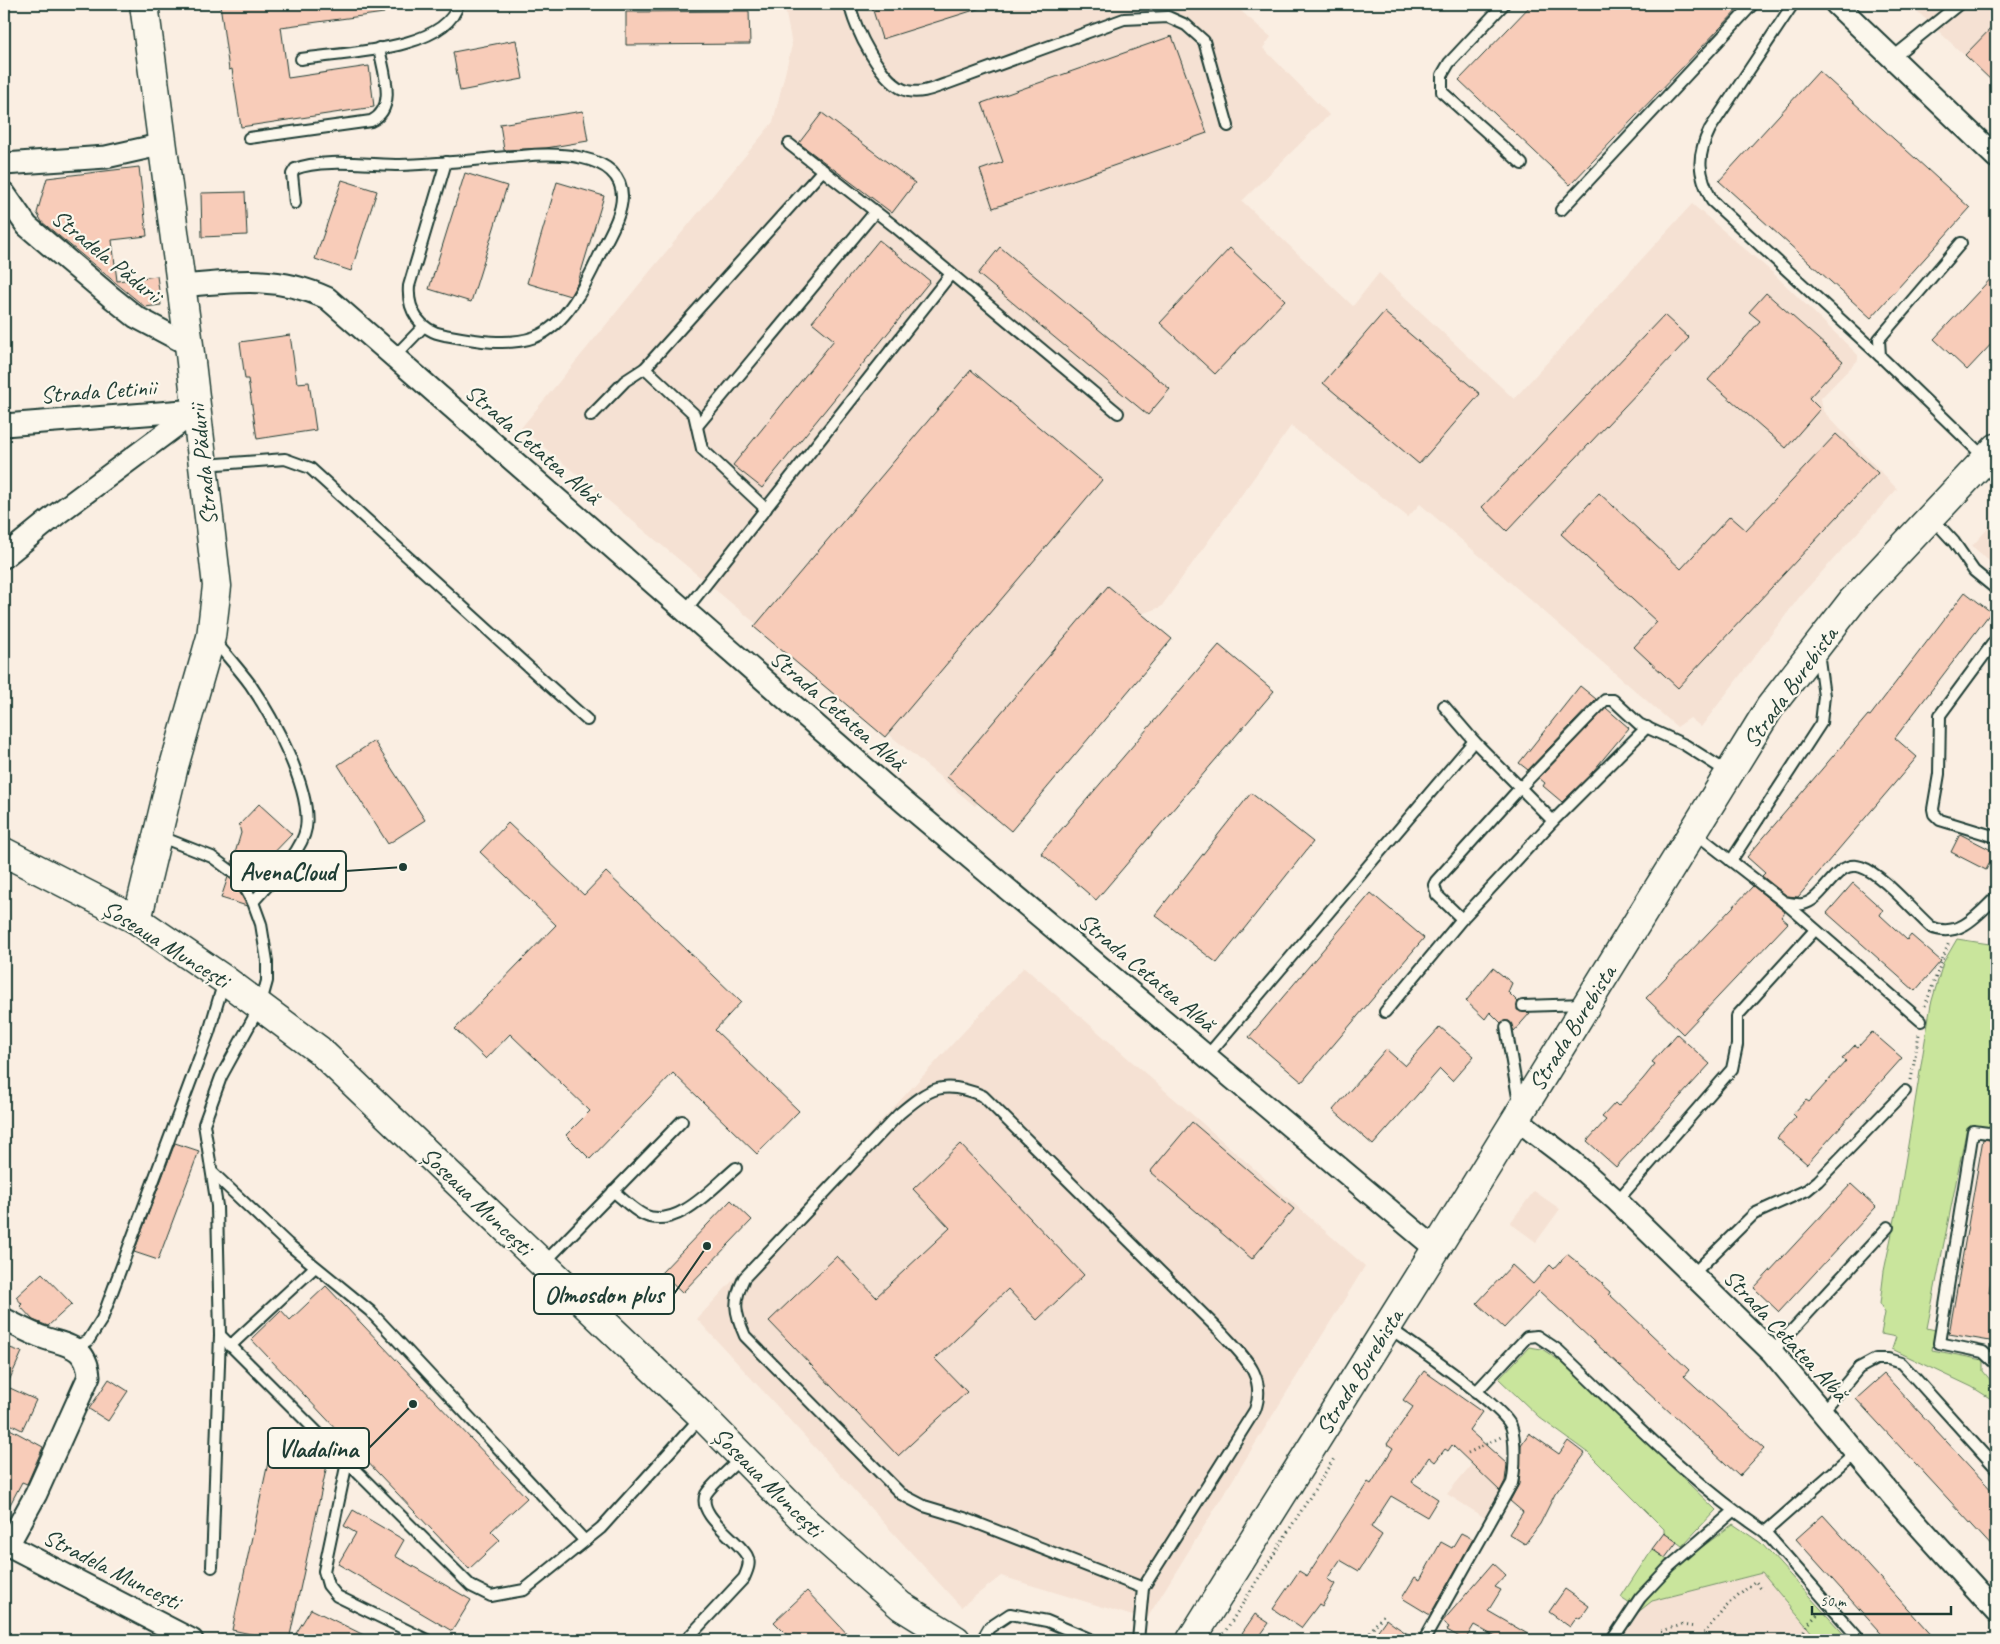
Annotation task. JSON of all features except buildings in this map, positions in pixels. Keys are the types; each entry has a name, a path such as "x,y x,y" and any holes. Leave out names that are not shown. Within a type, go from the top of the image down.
{"main road":[{"name":"Strada Pădurii","path":"137,920 174,766 211,637 217,586 182,286 144,4"},
{"name":"Strada Burebista","path":"1191,1640 1436,1249 1770,707 1853,600 1991,453"},
{"name":"Șoseaua Muncești","path":"4,852 137,920 225,980 319,1050 702,1416 741,1458 876,1586 940,1634"}],"street":[{"path":"1836,4 1996,157"},
{"path":"4,164 106,157 164,144"},
{"name":"Stradela Pădurii","path":"4,193 16,213 31,230 111,297 143,322 189,345"},
{"name":"Strada Cetatea Albă","path":"182,286 256,281 282,282 308,289 327,298 905,803 1436,1249"},
{"path":"4,557 57,514 197,410"},
{"name":"Strada Cetinii","path":"4,425 197,410"},
{"name":"Strada Cetatea Albă","path":"1518,1114 1616,1201 1772,1352 1894,1498 1996,1611"},
{"path":"4,1319 40,1337 73,1347 88,1362 89,1376 36,1494 6,1544"},
{"name":"Stradela Muncești","path":"6,1544 192,1640"}],"lane":[{"path":"301,59 403,44 433,34 451,18 458,4"},
{"path":"850,4 867,49 872,56 895,85 907,91 918,92 946,84 1124,19 1168,16 1186,24 1204,41 1228,126"},
{"path":"1504,4 1449,63 1442,75 1442,92 1522,164"},
{"path":"1561,210 1753,4"},
{"path":"1793,4 1710,129 1701,147 1699,165 1703,184 1712,202 1880,356 1991,453"},
{"path":"1892,58 1959,4"},
{"path":"248,138 365,122 378,117 384,112 387,103 379,48"},
{"path":"789,144 875,212 1118,412"},
{"path":"294,203 292,174 298,167 335,163 398,165 547,154 566,155 608,168 620,186 622,196 618,216 584,288 565,313 536,336 524,340 499,341 440,334 423,327 409,301 409,286 446,162"},
{"path":"591,416 618,387 645,368 823,170"},
{"path":"698,425 875,212"},
{"path":"1880,356 1879,339 1961,243"},
{"path":"685,612 950,275"},
{"path":"394,357 423,327"},
{"path":"645,368 694,414 702,449 766,509"},
{"path":"203,465 285,459 310,468 586,720"},
{"path":"1932,518 1954,542 1974,571 1996,589"},
{"path":"211,637 250,685 270,718 302,786 307,807 306,829 300,844 253,902"},
{"path":"1996,640 1940,715 1939,774 1933,809 1934,814 1940,820 1996,837"},
{"path":"1731,862 1821,723 1824,696 1817,648"},
{"path":"1462,919 1437,895 1434,885 1520,788 1605,700 1613,700 1639,724 1685,745 1730,773"},
{"path":"1444,706 1474,741 1553,821"},
{"path":"1385,1012 1462,919 1553,821 1647,727"},
{"path":"1207,1056 1474,741"},
{"path":"1694,831 1784,902 1814,930 1922,1021"},
{"path":"157,835 212,857 239,877 253,902 261,924 267,961 268,981 260,1006 221,1077 204,1124 217,1206 220,1335 212,1567"},
{"path":"1784,902 1802,904 1812,900 1842,870 1852,866 1861,866 1874,874 1931,927 1941,931 1955,930 1974,918 1996,897"},
{"path":"1616,1201 1732,1069 1737,1046 1737,1016 1814,930"},
{"path":"73,1347 88,1341 102,1319 210,1032 225,980"},
{"path":"1523,1006 1588,1004"},
{"path":"1506,1027 1518,1114"},
{"path":"1138,1640 1143,1588 1255,1410 1259,1397 1258,1380 1247,1361 1222,1333 983,1096 965,1088 946,1087 924,1093 899,1114 744,1278 735,1298 737,1318 745,1336 901,1494 924,1506 964,1518 1143,1588"},
{"path":"1693,1274 1754,1214 1807,1190 1818,1181 1905,1092"},
{"path":"543,1264 682,1122"},
{"path":"1996,1134 1973,1131 1939,1343 1983,1352 1996,1364"},
{"path":"613,1191 643,1215 657,1219 670,1218 682,1213 736,1168"},
{"path":"213,1173 315,1267 370,1311 586,1541"},
{"path":"1772,1352 1888,1228"},
{"path":"230,1346 315,1267"},
{"path":"1388,1326 1476,1392 1500,1413 1510,1424 1513,1432 1514,1476 1512,1484 1424,1640"},
{"path":"220,1335 471,1586 491,1596 524,1590 586,1541 601,1528 702,1416"},
{"path":"1476,1392 1526,1337 1537,1336 1558,1350 1676,1463 1734,1512 1765,1532 1860,1640"},
{"path":"1823,1411 1859,1368 1876,1359 1888,1359 1901,1363 1996,1468"},
{"path":"1765,1532 1856,1452"},
{"path":"686,1640 744,1578 749,1566 748,1556 712,1518 704,1504 706,1494 741,1458"},
{"path":"347,1462 324,1571 328,1586 337,1596 427,1640"},
{"path":"1612,1640 1640,1598 1670,1566 1734,1512"},
{"path":"982,1640 989,1628 1010,1614 1047,1621 1092,1640"}],"path":[{"path":"1468,1453 1513,1432"},
{"path":"1704,1633 1726,1607 1755,1581 1763,1590"},
{"path":"1800,1640 1806,1626 1828,1603"},
{"path":"1364,1640 1382,1615"},
{"path":"1660,1640 1661,1632 1682,1625 1695,1627"}],"shaded area":[{"path":"784,4 1233,4 1271,37 1263,48 1329,115 1242,201 1353,306 1379,273 1514,399 1692,204 1772,272 1858,355 1858,360 1821,398 1823,411 1897,489 1801,595 1701,727 1690,718 1677,727 1420,504 1408,517 1291,426 1161,607 1141,614 975,806 521,428 773,122 792,45"},
{"path":"1909,4 1996,4 1996,85 1918,12"},
{"path":"1996,520 1996,567 1972,546"},
{"path":"1024,967 1365,1266 1146,1620 1001,1576 961,1607 697,1319"},
{"path":"1534,1191 1560,1209 1536,1242 1510,1223"},
{"path":"1486,1447 1511,1470 1485,1518 1447,1494"},
{"path":"1762,1573 1818,1640 1619,1640 1637,1613 1652,1601"}],"green space":[{"path":"1957,939 1996,945 1996,1131 1967,1127 1927,1328 1935,1330 1932,1350 1983,1360 1983,1371 1996,1387 1996,1402 1972,1387 1892,1349 1896,1337 1881,1334 1885,1313 1880,1304 1884,1271 1899,1200 1931,1004 1943,963"},
{"path":"1529,1347 1542,1349 1566,1365 1716,1510 1682,1546 1664,1533 1664,1529 1588,1453 1540,1418 1499,1379"},
{"path":"1733,1524 1761,1543 1849,1640 1818,1640 1762,1573 1652,1601 1637,1613 1636,1609 1674,1568"},
{"path":"1652,1549 1670,1562 1630,1603 1621,1597"}],"place":[{"name":"AvenaCloud","path":"403,867"},
{"name":"Olmosdon plus","path":"707,1246"},
{"name":"Vladalina","path":"413,1404"}]}
